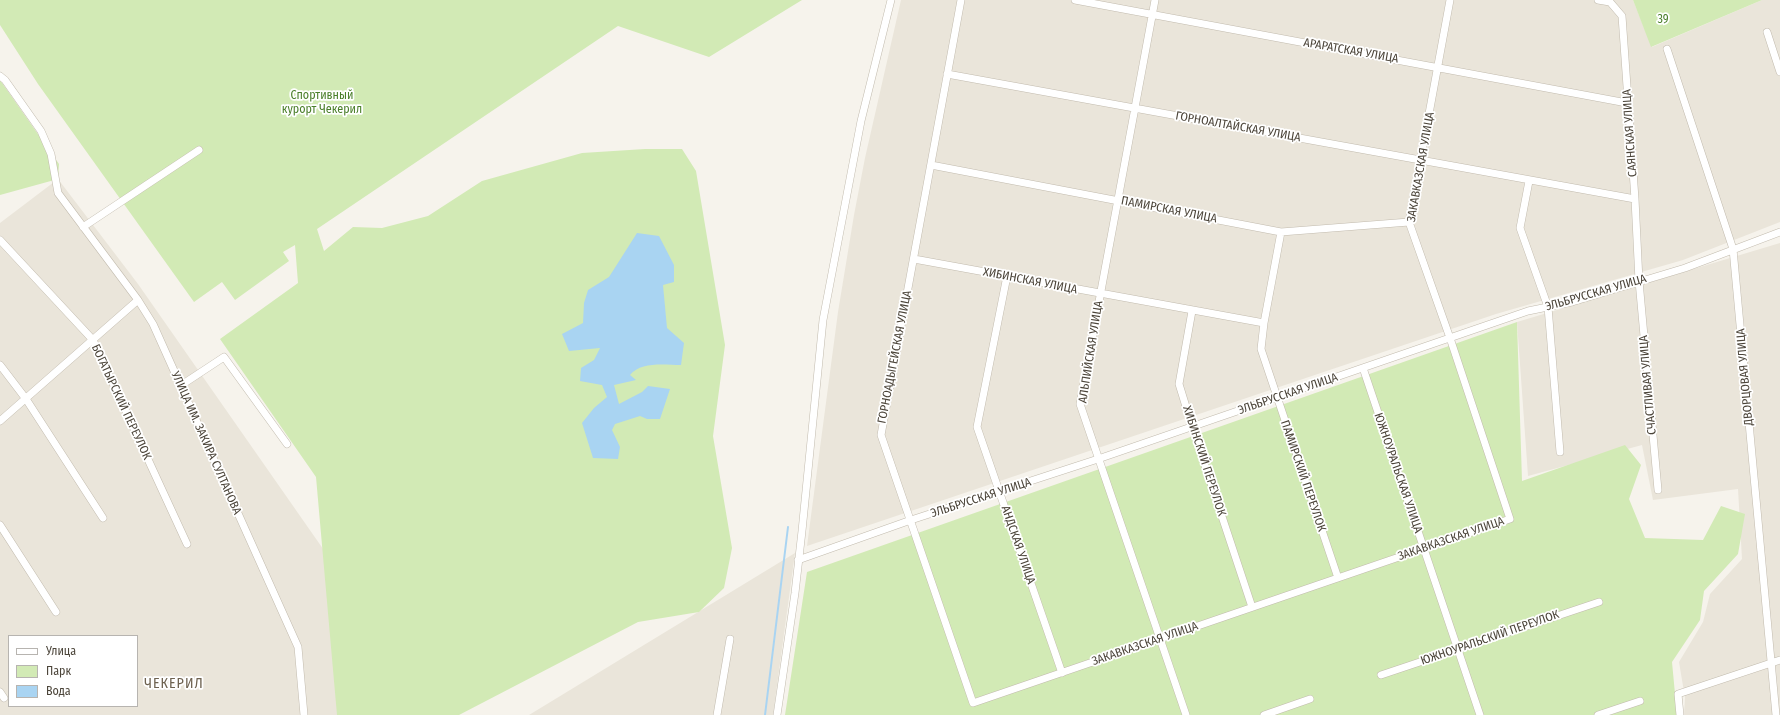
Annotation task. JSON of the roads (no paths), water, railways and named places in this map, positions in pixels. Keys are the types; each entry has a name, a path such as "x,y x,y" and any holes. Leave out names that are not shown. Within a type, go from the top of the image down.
{"street":[{"path":"776,715 795,593 823,320 861,121 891,0"},
{"name":"ГОРНОАДЫГЕЙСКАЯ УЛИЦА","path":"961,0 881,435 973,703"},
{"name":"АРАРАТСКАЯ УЛИЦА","path":"1075,0 1627,103"},
{"name":"АЛЬПИЙСКАЯ УЛИЦА","path":"1155,0 1080,404 1186,715"},
{"name":"ЗАКАВКАЗСКАЯ УЛИЦА","path":"973,703 1510,519 1450,338 1409,222 1450,0"},
{"name":"САЯНСКАЯ УЛИЦА","path":"1598,0 1610,2 1622,16 1635,199 1639,281"},
{"path":"1766,32 1780,72"},
{"name":"ДВОРЦОВАЯ УЛИЦА","path":"1667,49 1733,249 1776,715"},
{"name":"ГОРНОАЛТАЙСКАЯ УЛИЦА","path":"947,74 1529,181 1635,199"},
{"name":"УЛИЦА ИМ. ЗАКИРА СУЛТАНОВА","path":"2,77 41,131 51,154 58,193 138,300 153,324 298,647 304,715"},
{"path":"83,227 199,150"},
{"name":"ПАМИРСКАЯ УЛИЦА","path":"931,165 1281,232 1409,222"},
{"path":"1529,181 1520,228 1548,306 1560,452"},
{"name":"ПАМИРСКИЙ ПЕРЕУЛОК","path":"1281,232 1264,323 1261,349 1338,578"},
{"name":"ЭЛЬБРУССКАЯ УЛИЦА","path":"798,560 911,520 1098,459 1528,311 1572,302 1685,268 1780,232"},
{"name":"БОГАТЫРСКИЙ ПЕРЕУЛОК","path":"0,240 93,340 187,544"},
{"name":"ХИБИНСКАЯ УЛИЦА","path":"914,259 1264,323"},
{"name":"АНДСКАЯ УЛИЦА","path":"1007,276 977,427 1062,673"},
{"name":"СЧАСТЛИВАЯ УЛИЦА","path":"1639,281 1658,490"},
{"path":"0,421 138,300"},
{"name":"ХИБИНСКИЙ ПЕРЕУЛОК","path":"1192,311 1179,384 1252,608"},
{"path":"180,386 224,357 287,444"},
{"path":"0,365 26,399 103,518"},
{"name":"ЮЖНОУРАЛЬСКАЯ УЛИЦА","path":"1363,368 1480,715"},
{"path":"0,525 56,612"},
{"name":"ЮЖНОУРАЛЬСКИЙ ПЕРЕУЛОК","path":"1381,675 1599,602"},
{"path":"717,715 730,639"},
{"path":"1680,715 1678,694 1780,660"},
{"path":"1264,715 1310,699"},
{"path":"1598,715 1640,701"}],"water":[{"path":"637,233 659,236 674,265 674,282 663,285 667,328 684,343 681,365 661,364 640,368 630,375 636,380 614,385 619,404 642,392 648,386 670,389 660,419 647,419 640,416 615,424 612,430 620,447 618,459 593,458 582,423 594,408 607,397 602,385 580,381 581,368 594,360 600,348 569,351 562,334 583,323 584,303 588,290 609,277"}],"waterway":[{"path":"765,715 788,527"}],"district":[{"name":"ЧЕКЕРИЛ","path":"174,684"}],"park label":[{"name":"39","path":"1663,20"},
{"name":"Спортивный курорт Чекерил","path":"322,103"}]}
